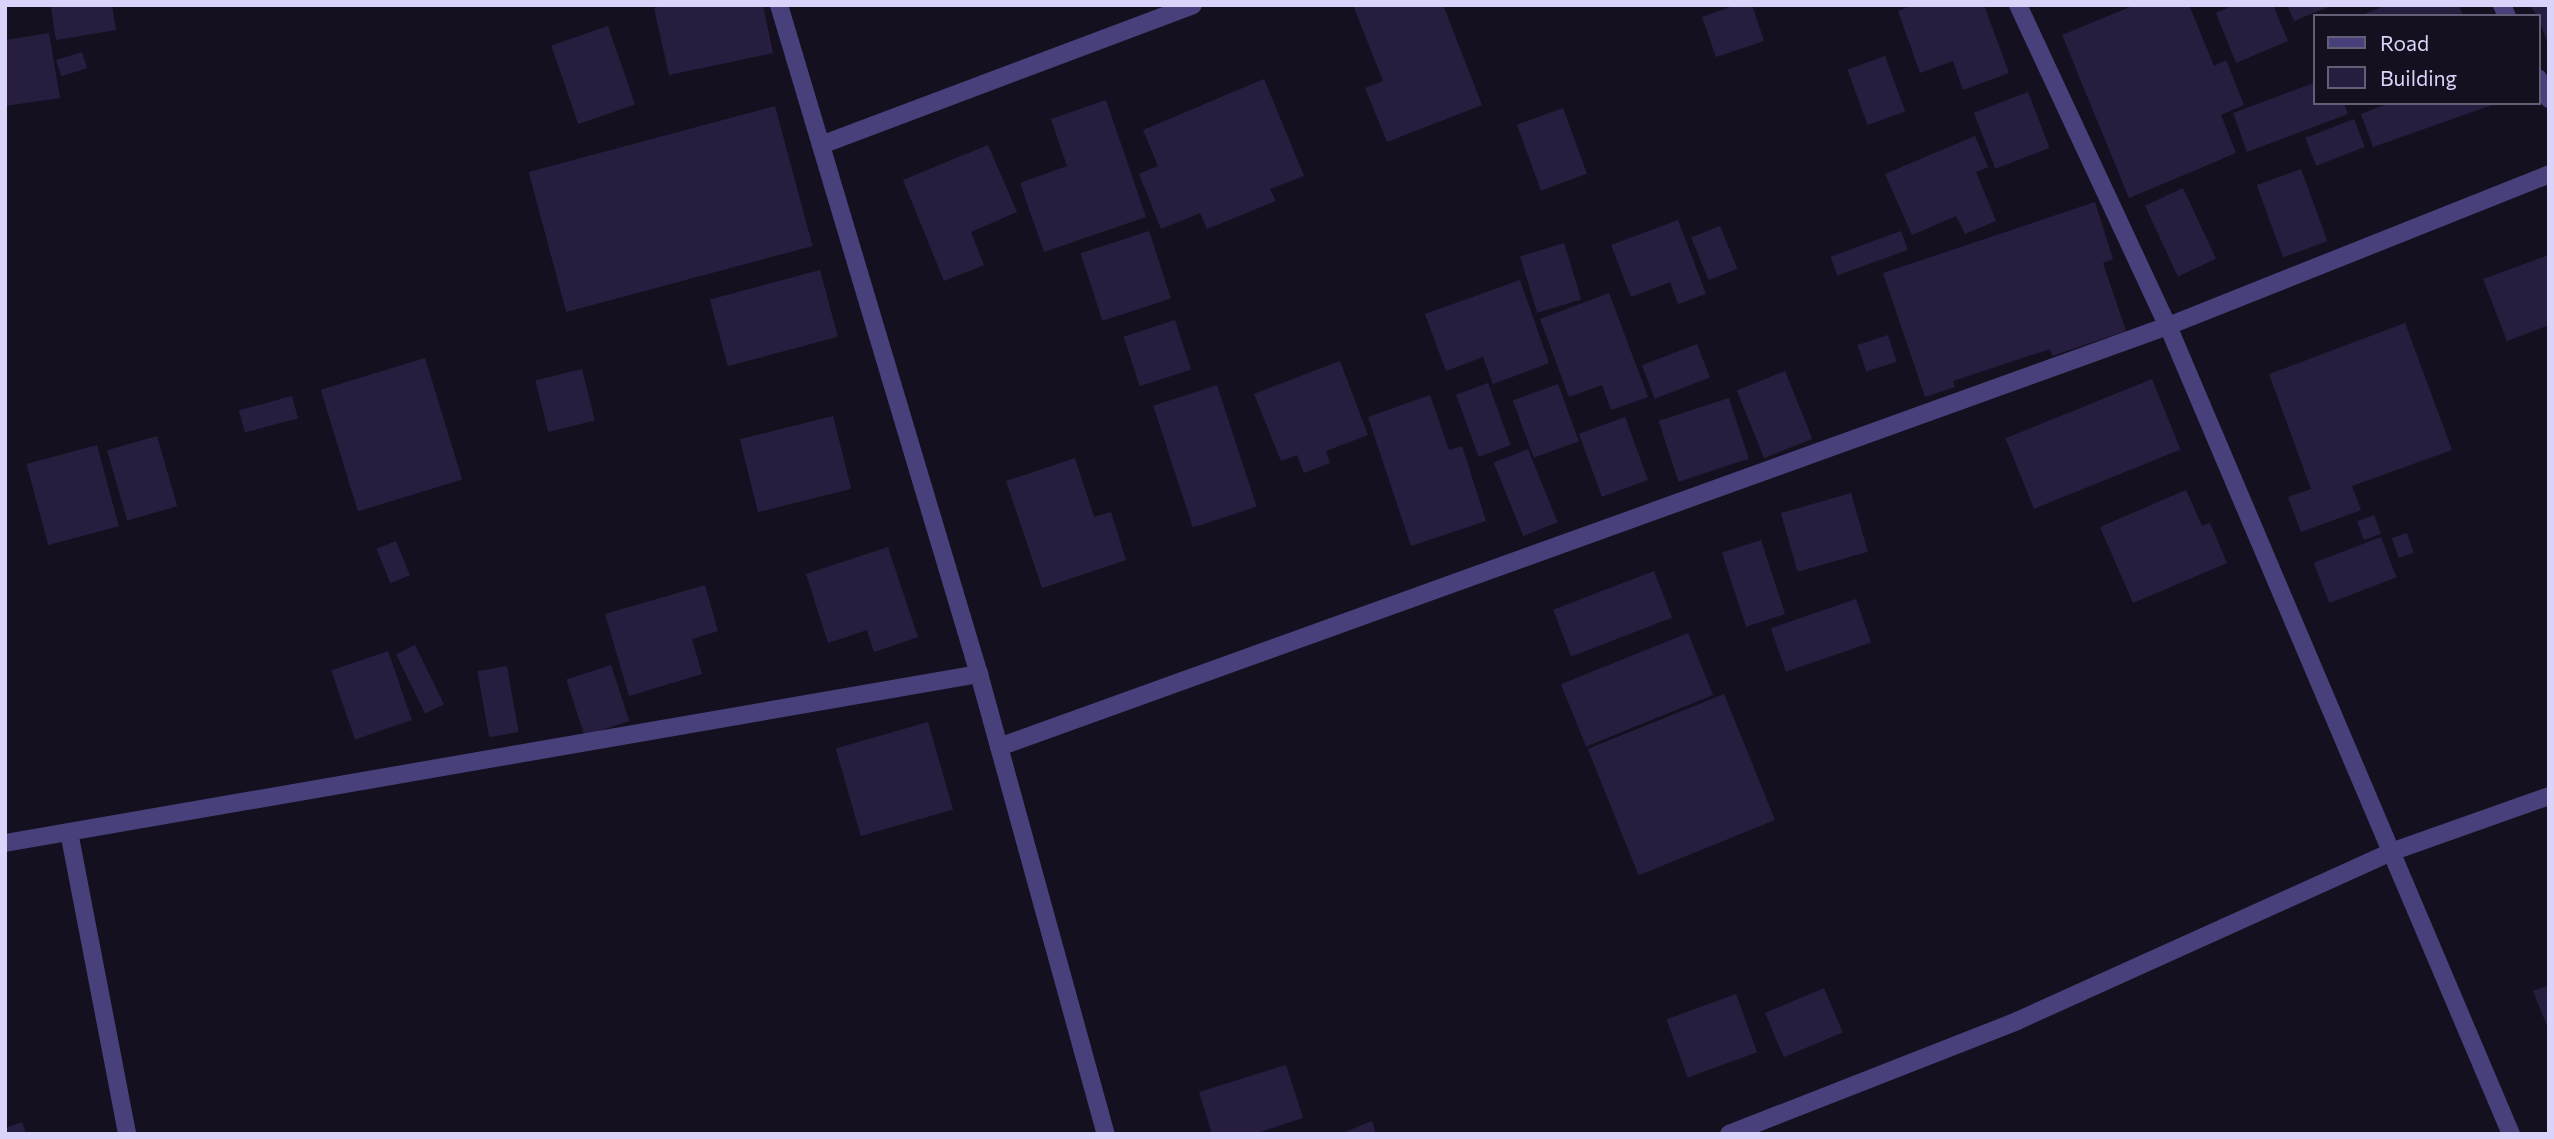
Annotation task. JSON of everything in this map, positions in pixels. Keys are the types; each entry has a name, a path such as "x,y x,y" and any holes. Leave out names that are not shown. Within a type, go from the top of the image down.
{"street":[{"path":"779,5 979,674 1106,1134"},
{"path":"821,145 1193,5"},
{"path":"2018,5 2168,326 2511,1134"},
{"path":"2540,82 2549,99"},
{"path":"999,747 2168,326 2549,174"},
{"path":"5,843 979,674"},
{"path":"1729,1134 2017,1021 2391,852 2549,796"},
{"path":"69,832 127,1134"}],"building":[{"path":"112,5 116,30 56,40 51,7"},
{"path":"667,5 763,5 773,53 669,75 654,8"},
{"path":"1353,5 1443,5 1482,105 1387,142 1365,88 1383,81"},
{"path":"1736,5 1752,5 1764,41 1716,57 1702,17"},
{"path":"1914,5 1984,5 2009,73 1963,90 1953,61 1920,73 1898,11"},
{"path":"2135,5 2189,5 2214,66 2226,60 2244,105 2221,115 2236,153 2129,198 2062,35"},
{"path":"2234,5 2273,5 2288,41 2236,63 2216,13"},
{"path":"2287,5 2333,5 2294,21"},
{"path":"2386,5 2459,5 2462,14 2365,14"},
{"path":"2529,5 2549,5 2549,48 2540,14 2536,14"},
{"path":"608,26 635,104 578,124 551,46"},
{"path":"49,33 60,98 5,106 5,40"},
{"path":"82,52 87,68 61,76 56,60"},
{"path":"1885,56 1905,111 1868,125 1847,70"},
{"path":"1264,79 1304,176 1270,189 1276,201 1207,229 1200,213 1161,229 1139,174 1158,166 1143,130"},
{"path":"2312,84 2312,105 2345,105 2348,114 2247,152 2233,113"},
{"path":"2028,92 2050,148 1995,169 1974,113"},
{"path":"1106,100 1146,217 1044,252 1020,183 1067,166 1051,119"},
{"path":"2384,105 2492,105 2373,147 2361,114"},
{"path":"775,106 813,246 566,312 529,172"},
{"path":"1563,108 1587,174 1541,191 1517,125"},
{"path":"2354,119 2365,147 2316,166 2305,138"},
{"path":"1975,136 1988,167 1976,172 1996,221 1965,234 1956,216 1912,235 1885,174"},
{"path":"988,145 1017,212 971,232 984,265 944,281 903,180"},
{"path":"2301,169 2327,241 2283,257 2257,185"},
{"path":"2183,188 2216,259 2178,276 2145,206"},
{"path":"2095,202 2113,259 2103,263 2126,331 2052,356 2050,349 1953,381 1955,387 1925,397 1883,273"},
{"path":"1678,220 1706,294 1678,304 1670,282 1631,297 1611,245"},
{"path":"1720,226 1737,269 1708,280 1691,238"},
{"path":"1149,231 1171,299 1102,321 1081,253"},
{"path":"1901,231 1908,250 1837,275 1831,257"},
{"path":"1564,243 1581,299 1537,313 1520,256"},
{"path":"2549,255 2549,325 2507,341 2483,279"},
{"path":"820,270 838,337 728,366 710,300"},
{"path":"1520,280 1549,363 1493,384 1483,357 1446,371 1425,314"},
{"path":"1609,293 1648,397 1611,410 1602,385 1569,397 1540,319"},
{"path":"1175,320 1191,369 1140,386 1124,337"},
{"path":"2405,323 2452,450 2352,486 2361,510 2301,532 2288,497 2311,489 2269,374"},
{"path":"1888,335 1897,362 1866,372 1858,345"},
{"path":"1697,344 1710,378 1655,399 1642,365"},
{"path":"425,358 462,479 358,511 321,390"},
{"path":"1340,361 1368,435 1326,451 1330,463 1304,473 1297,455 1281,461 1254,394"},
{"path":"582,369 595,420 548,432 535,381"},
{"path":"1785,371 1812,439 1764,458 1737,390"},
{"path":"2152,379 2180,449 2034,509 2006,438"},
{"path":"1488,383 1511,445 1479,457 1456,395"},
{"path":"1558,384 1579,441 1534,458 1513,400"},
{"path":"1217,385 1257,507 1193,527 1153,406"},
{"path":"1430,395 1449,450 1462,446 1486,521 1411,546 1368,417"},
{"path":"292,396 298,418 245,432 239,410"},
{"path":"1729,398 1749,459 1678,482 1659,421"},
{"path":"833,416 851,489 758,512 740,439"},
{"path":"1625,417 1648,480 1602,497 1579,434"},
{"path":"157,436 177,506 127,521 107,450"},
{"path":"97,445 119,526 48,545 26,464"},
{"path":"1528,449 1558,522 1523,536 1494,463"},
{"path":"1075,458 1094,517 1111,512 1126,560 1042,588 1006,481"},
{"path":"2186,490 2202,526 2210,523 2227,563 2133,603 2100,527"},
{"path":"1851,493 1868,552 1798,572 1781,513"},
{"path":"2374,515 2381,534 2364,540 2357,521"},
{"path":"2407,533 2414,553 2399,558 2392,538"},
{"path":"2381,537 2396,577 2329,603 2314,563"},
{"path":"1761,540 1785,614 1746,627 1722,553"},
{"path":"396,541 410,575 390,583 377,549"},
{"path":"888,547 918,637 874,652 867,630 828,643 806,574"},
{"path":"1654,571 1672,618 1571,656 1553,610"},
{"path":"705,585 718,631 692,639 702,674 629,696 605,614"},
{"path":"1856,599 1871,642 1786,672 1771,628"},
{"path":"1688,633 1713,695 1586,746 1561,684"},
{"path":"415,645 444,704 425,714 396,654"},
{"path":"388,651 412,720 355,740 331,671"},
{"path":"611,665 629,721 585,736 566,680"},
{"path":"507,666 519,732 489,737 477,671"},
{"path":"1724,694 1775,820 1639,875 1588,749"},
{"path":"928,722 953,809 861,836 836,748"},
{"path":"2549,985 2549,1031 2533,991"},
{"path":"1824,988 1843,1032 1784,1057 1765,1013"},
{"path":"1736,994 1757,1052 1688,1078 1666,1019"},
{"path":"1286,1065 1303,1118 1254,1134 1212,1134 1199,1092"},
{"path":"1372,1121 1376,1134 1340,1134"},
{"path":"22,1122 26,1134 5,1134 5,1128"}]}
